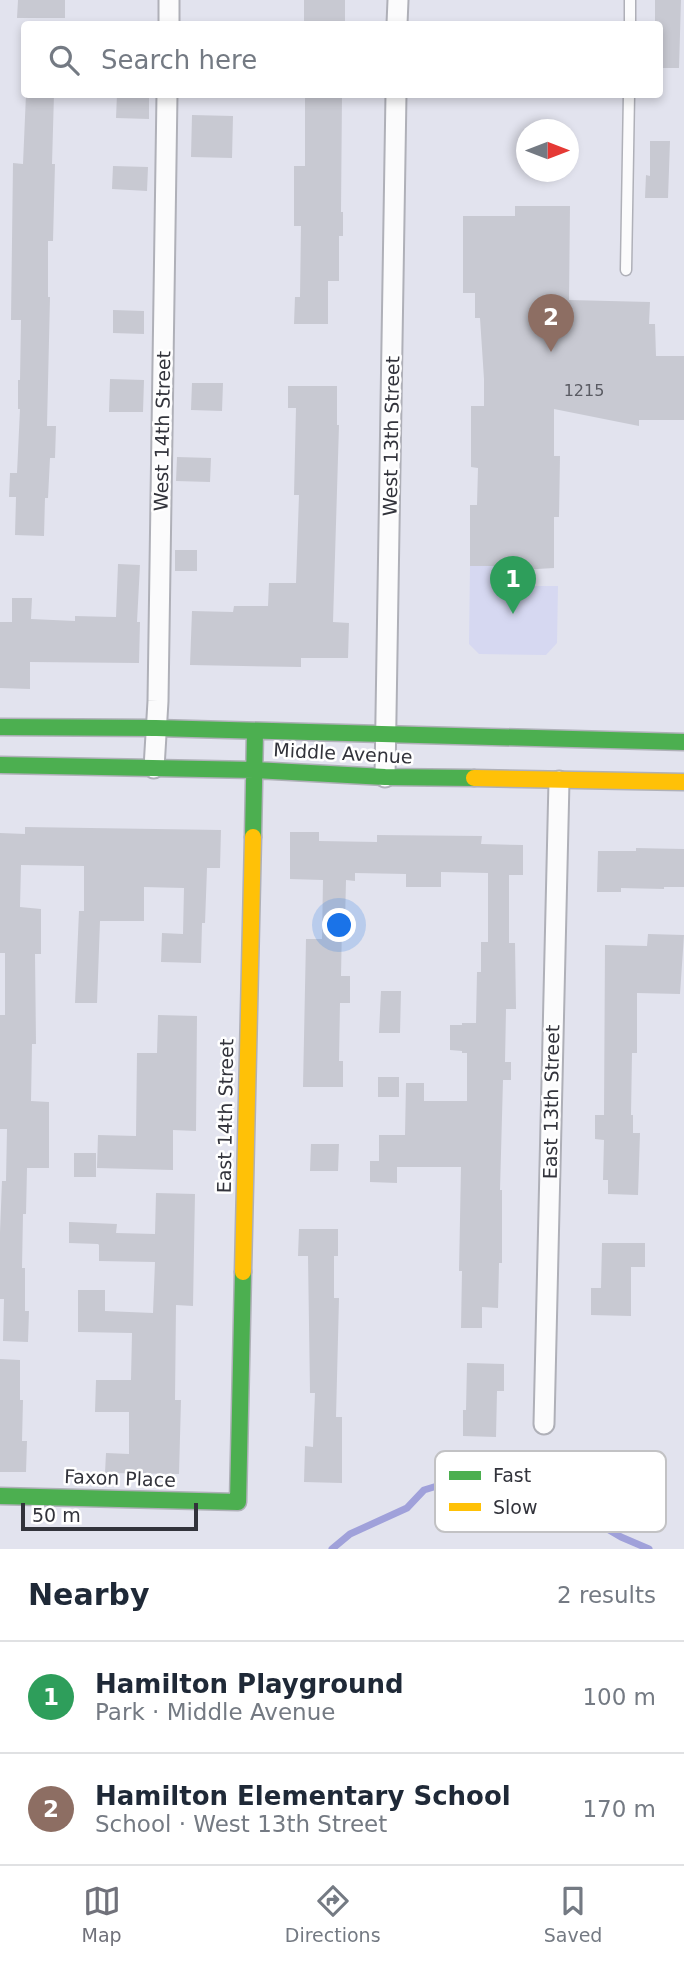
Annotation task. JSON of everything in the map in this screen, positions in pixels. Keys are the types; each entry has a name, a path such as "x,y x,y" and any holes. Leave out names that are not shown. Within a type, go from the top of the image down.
{"main road":[{"name":"Middle Avenue","path":"0,727 156,728 684,742"},
{"name":"East 14th Street","path":"238,1502 256,731"},
{"name":"Middle Avenue","path":"0,765 254,770 385,777 684,782"},
{"name":"Faxon Place","path":"0,1496 238,1502"}],"street":[{"path":"169,0 169,21"},
{"path":"397,21 398,0"},
{"name":"West 14th Street","path":"154,768 167,98"},
{"name":"West 13th Street","path":"385,777 396,98"},
{"name":"East 13th Street","path":"544,1424 559,781"}],"lane":[{"path":"630,0 630,21"},
{"path":"626,270 629,98"}],"shaded area":[{"path":"470,566 503,566 503,586 558,586 557,643 546,655 479,654 469,644"}],"building":[{"path":"18,0 65,0 65,18 17,18"},
{"path":"304,0 345,0 345,21 304,21"},
{"path":"655,0 681,0 679,68 663,68 663,21 655,21"},
{"path":"26,98 54,98 53,241 48,241 50,297 47,426 56,426 55,458 50,458 48,498 45,498 44,536 15,535 16,497 9,497 10,473 17,473 20,409 18,380 21,320 11,320 13,163 23,164"},
{"path":"117,98 149,98 149,119 116,118"},
{"path":"305,98 342,98 343,236 339,236 339,281 328,281 328,324 294,324 295,297 300,297 301,226 294,226 294,166 305,166"},
{"path":"192,115 233,116 232,158 191,157"},
{"path":"650,141 670,141 668,198 645,198 646,175 650,176"},
{"path":"113,166 148,167 147,191 112,189"},
{"path":"515,206 570,206 569,300 650,302 649,324 655,324 656,356 684,356 684,420 639,420 639,426 554,409 554,456 560,456 559,517 554,517 554,568 503,571 503,566 470,566 470,505 477,505 478,468 471,467 471,406 484,406 484,379 480,318 475,318 475,293 463,293 463,216 515,216"},
{"path":"113,310 144,311 144,334 113,333"},
{"path":"110,379 144,380 143,412 109,412"},
{"path":"192,383 223,383 222,411 191,410"},
{"path":"288,386 337,386 339,425 333,622 349,623 348,658 301,658 301,667 190,665 192,611 233,612 234,606 268,606 269,583 296,583 299,495 294,495 296,408 288,408"},
{"path":"177,457 211,458 210,482 176,481"},
{"path":"175,550 197,550 197,571 175,571"},
{"path":"118,564 140,565 137,622 140,622 139,663 30,662 30,689 0,688 0,622 12,622 12,598 32,598 31,619 75,621 75,616 116,617"},
{"path":"25,827 221,830 220,868 207,868 201,963 161,962 162,933 183,934 184,888 144,887 144,921 100,921 97,1003 75,1003 79,911 84,911 84,866 21,865 20,907 41,909 41,954 35,954 36,1044 32,1044 31,1101 49,1102 49,1168 27,1168 22,1268 25,1268 25,1311 29,1311 28,1342 3,1341 4,1299 0,1299 2,1181 6,1181 7,1129 0,1129 0,1015 5,1015 5,953 0,953 0,833 25,834"},
{"path":"290,832 319,832 319,841 377,842 377,835 482,836 481,844 523,845 523,875 509,875 509,943 515,943 516,1009 506,1009 505,1062 511,1062 511,1080 503,1080 500,1190 502,1263 499,1263 498,1308 482,1307 482,1328 461,1328 461,1167 397,1167 397,1183 370,1182 370,1161 379,1161 379,1135 405,1135 406,1083 424,1083 424,1101 467,1101 467,1053 450,1050 450,1025 476,1023 477,972 481,972 481,942 488,942 488,873 441,872 441,887 406,887 406,874 355,873 355,881 346,880 341,976 350,976 350,1003 340,1003 339,1061 343,1061 343,1087 303,1087 306,939 322,939 323,880 290,879"},
{"path":"636,848 684,849 684,887 621,888 621,892 597,892 598,851 636,851"},
{"path":"648,934 684,935 680,994 637,993 637,1053 632,1053 631,1115 633,1133 640,1133 638,1195 608,1194 608,1180 603,1180 604,1140 595,1139 595,1115 604,1115 605,945 647,946"},
{"path":"381,991 401,991 400,1033 379,1033"},
{"path":"158,1015 197,1016 196,1131 173,1130 173,1170 97,1168 98,1135 136,1136 137,1053 157,1053"},
{"path":"378,1077 399,1077 399,1097 378,1097"},
{"path":"311,1144 339,1144 338,1171 310,1171"},
{"path":"74,1153 96,1153 96,1177 74,1177"},
{"path":"156,1193 195,1194 193,1306 176,1305 175,1400 181,1400 179,1474 105,1473 106,1453 129,1454 129,1412 95,1412 96,1380 131,1380 132,1333 78,1332 78,1290 105,1290 105,1311 153,1313 155,1262 99,1261 98,1244 69,1243 69,1222 117,1224 116,1233 155,1234"},
{"path":"299,1229 338,1229 338,1256 334,1256 334,1298 339,1298 336,1417 342,1417 342,1483 304,1482 305,1446 313,1447 315,1393 310,1393 308,1256 298,1256"},
{"path":"602,1243 645,1243 645,1267 631,1267 631,1316 591,1315 591,1288 601,1288"},
{"path":"0,1359 20,1360 22,1441 27,1441 26,1472 0,1472"},
{"path":"467,1363 504,1364 504,1391 497,1391 496,1437 463,1436"}],"waterway":[{"path":"332,1549 350,1534 407,1508 424,1490 435,1487"},
{"path":"612,1532 649,1549"}],"traffic: fast":[{"path":"0,727 156,728 684,742"},
{"path":"253,837 255,731"},
{"path":"0,765 474,778"},
{"path":"0,1496 238,1502 243,1272"}],"traffic: slow":[{"path":"474,778 684,782"},
{"path":"243,1272 253,837"}],"place":[{"name":"Hamilton Elementary School","path":"551,352"},
{"name":"Hamilton Playground","path":"513,614"}]}
